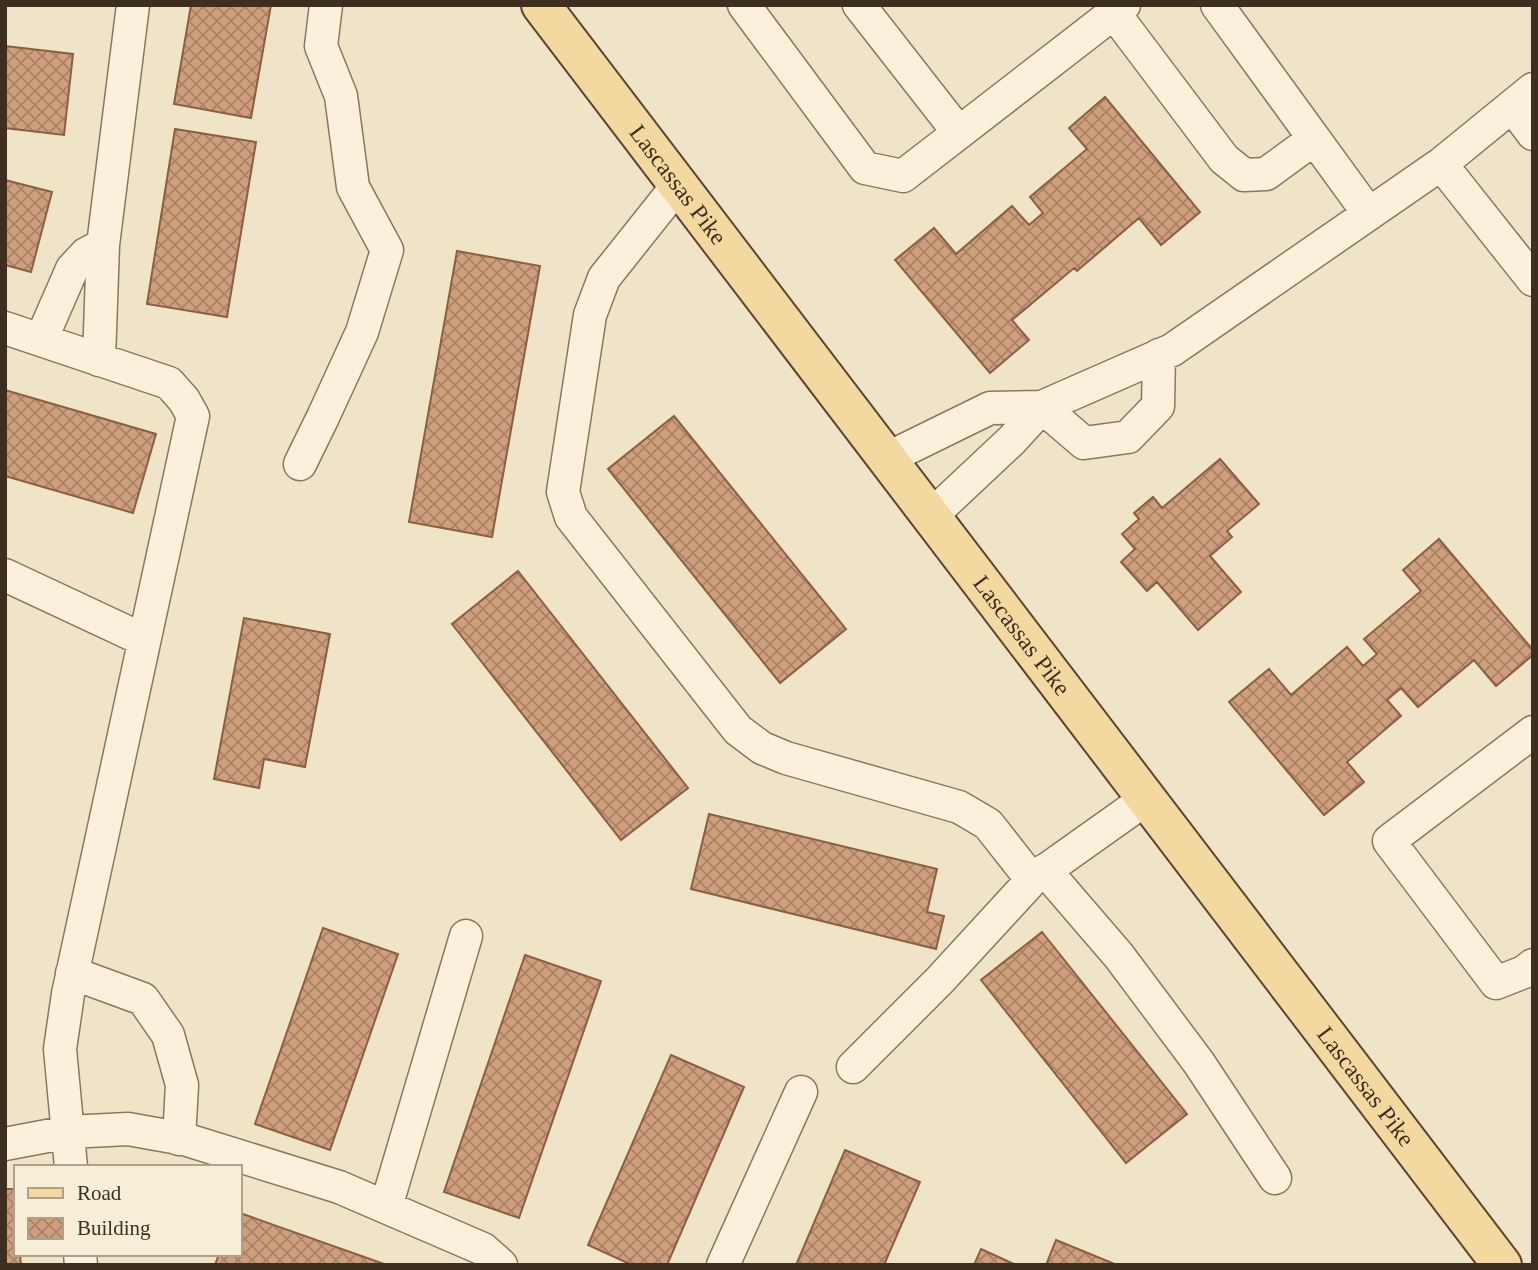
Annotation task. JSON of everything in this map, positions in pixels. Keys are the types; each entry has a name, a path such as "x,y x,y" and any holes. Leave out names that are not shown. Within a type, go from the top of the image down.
{"main road":[{"name":"Lascassas Pike","path":"541,5 1502,1265"}],"lane":[{"path":"99,360 103,245 133,5"},
{"path":"300,464 362,332 387,250 354,187 341,96 321,46 326,5"},
{"path":"744,5 865,168 903,176 1119,9 1224,159 1244,175 1266,174 1314,139"},
{"path":"859,5 959,133"},
{"path":"1217,5 1369,214"},
{"path":"888,458 990,408 1042,407 1172,350 1441,164 1522,97 1533,134"},
{"path":"1441,164 1533,280"},
{"path":"678,185 604,278 590,315 563,492 571,517 738,730 762,748 786,758 959,807 988,824 1119,956 1199,1063 1275,1178"},
{"path":"41,340 72,269 86,254 103,245"},
{"path":"5,328 169,383 184,400 193,416 68,994 60,1049 71,1165"},
{"path":"1042,407 1084,443 1128,438 1158,405 1159,355"},
{"path":"931,516 1012,440 1042,407"},
{"path":"5,575 144,640"},
{"path":"1533,732 1390,841 1496,983 1524,972 1533,965"},
{"path":"853,1067 1039,875 1146,799"},
{"path":"386,1207 466,936"},
{"path":"72,973 143,999 168,1035 182,1085 179,1139"},
{"path":"723,1265 801,1092"},
{"path":"5,1144 68,1132 128,1129 179,1139 339,1187 483,1249 501,1265"}],"building":[{"path":"191,5 271,5 251,118 174,104"},
{"path":"5,46 73,54 64,135 5,128"},
{"path":"1105,97 1200,212 1161,245 1139,218 1077,271 1074,268 1012,320 1029,340 990,373 895,260 934,228 956,254 1012,206 1029,225 1043,213 1030,197 1087,149 1069,128"},
{"path":"175,129 256,142 227,317 147,304"},
{"path":"5,180 52,192 31,272 5,265"},
{"path":"457,251 540,266 492,537 409,522"},
{"path":"5,390 156,434 133,513 5,476"},
{"path":"674,416 846,629 780,683 608,469"},
{"path":"1220,459 1259,504 1227,531 1232,537 1210,556 1241,592 1198,630 1157,582 1147,591 1121,562 1135,549 1122,534 1139,519 1134,513 1153,497 1162,508"},
{"path":"1439,539 1533,650 1533,655 1496,686 1474,660 1418,707 1401,688 1387,700 1401,716 1347,762 1364,782 1324,815 1229,702 1269,669 1291,695 1347,647 1363,666 1377,654 1364,639 1421,591 1403,570"},
{"path":"518,571 688,788 621,840 452,624"},
{"path":"244,618 330,634 305,767 264,759 259,788 214,779"},
{"path":"709,814 937,869 927,912 944,916 936,949 691,889"},
{"path":"323,928 398,954 330,1150 255,1124"},
{"path":"1042,932 1187,1114 1126,1163 981,980"},
{"path":"525,955 601,981 519,1218 444,1192"},
{"path":"671,1055 744,1087 667,1265 632,1265 588,1245"},
{"path":"845,1150 920,1182 884,1265 796,1265"},
{"path":"5,1189 14,1189 14,1256 20,1256 21,1265 5,1265"},
{"path":"242,1214 387,1265 215,1265 218,1256 242,1256"},
{"path":"1056,1240 1117,1265 1046,1265"},
{"path":"981,1249 1016,1265 974,1265"}]}
